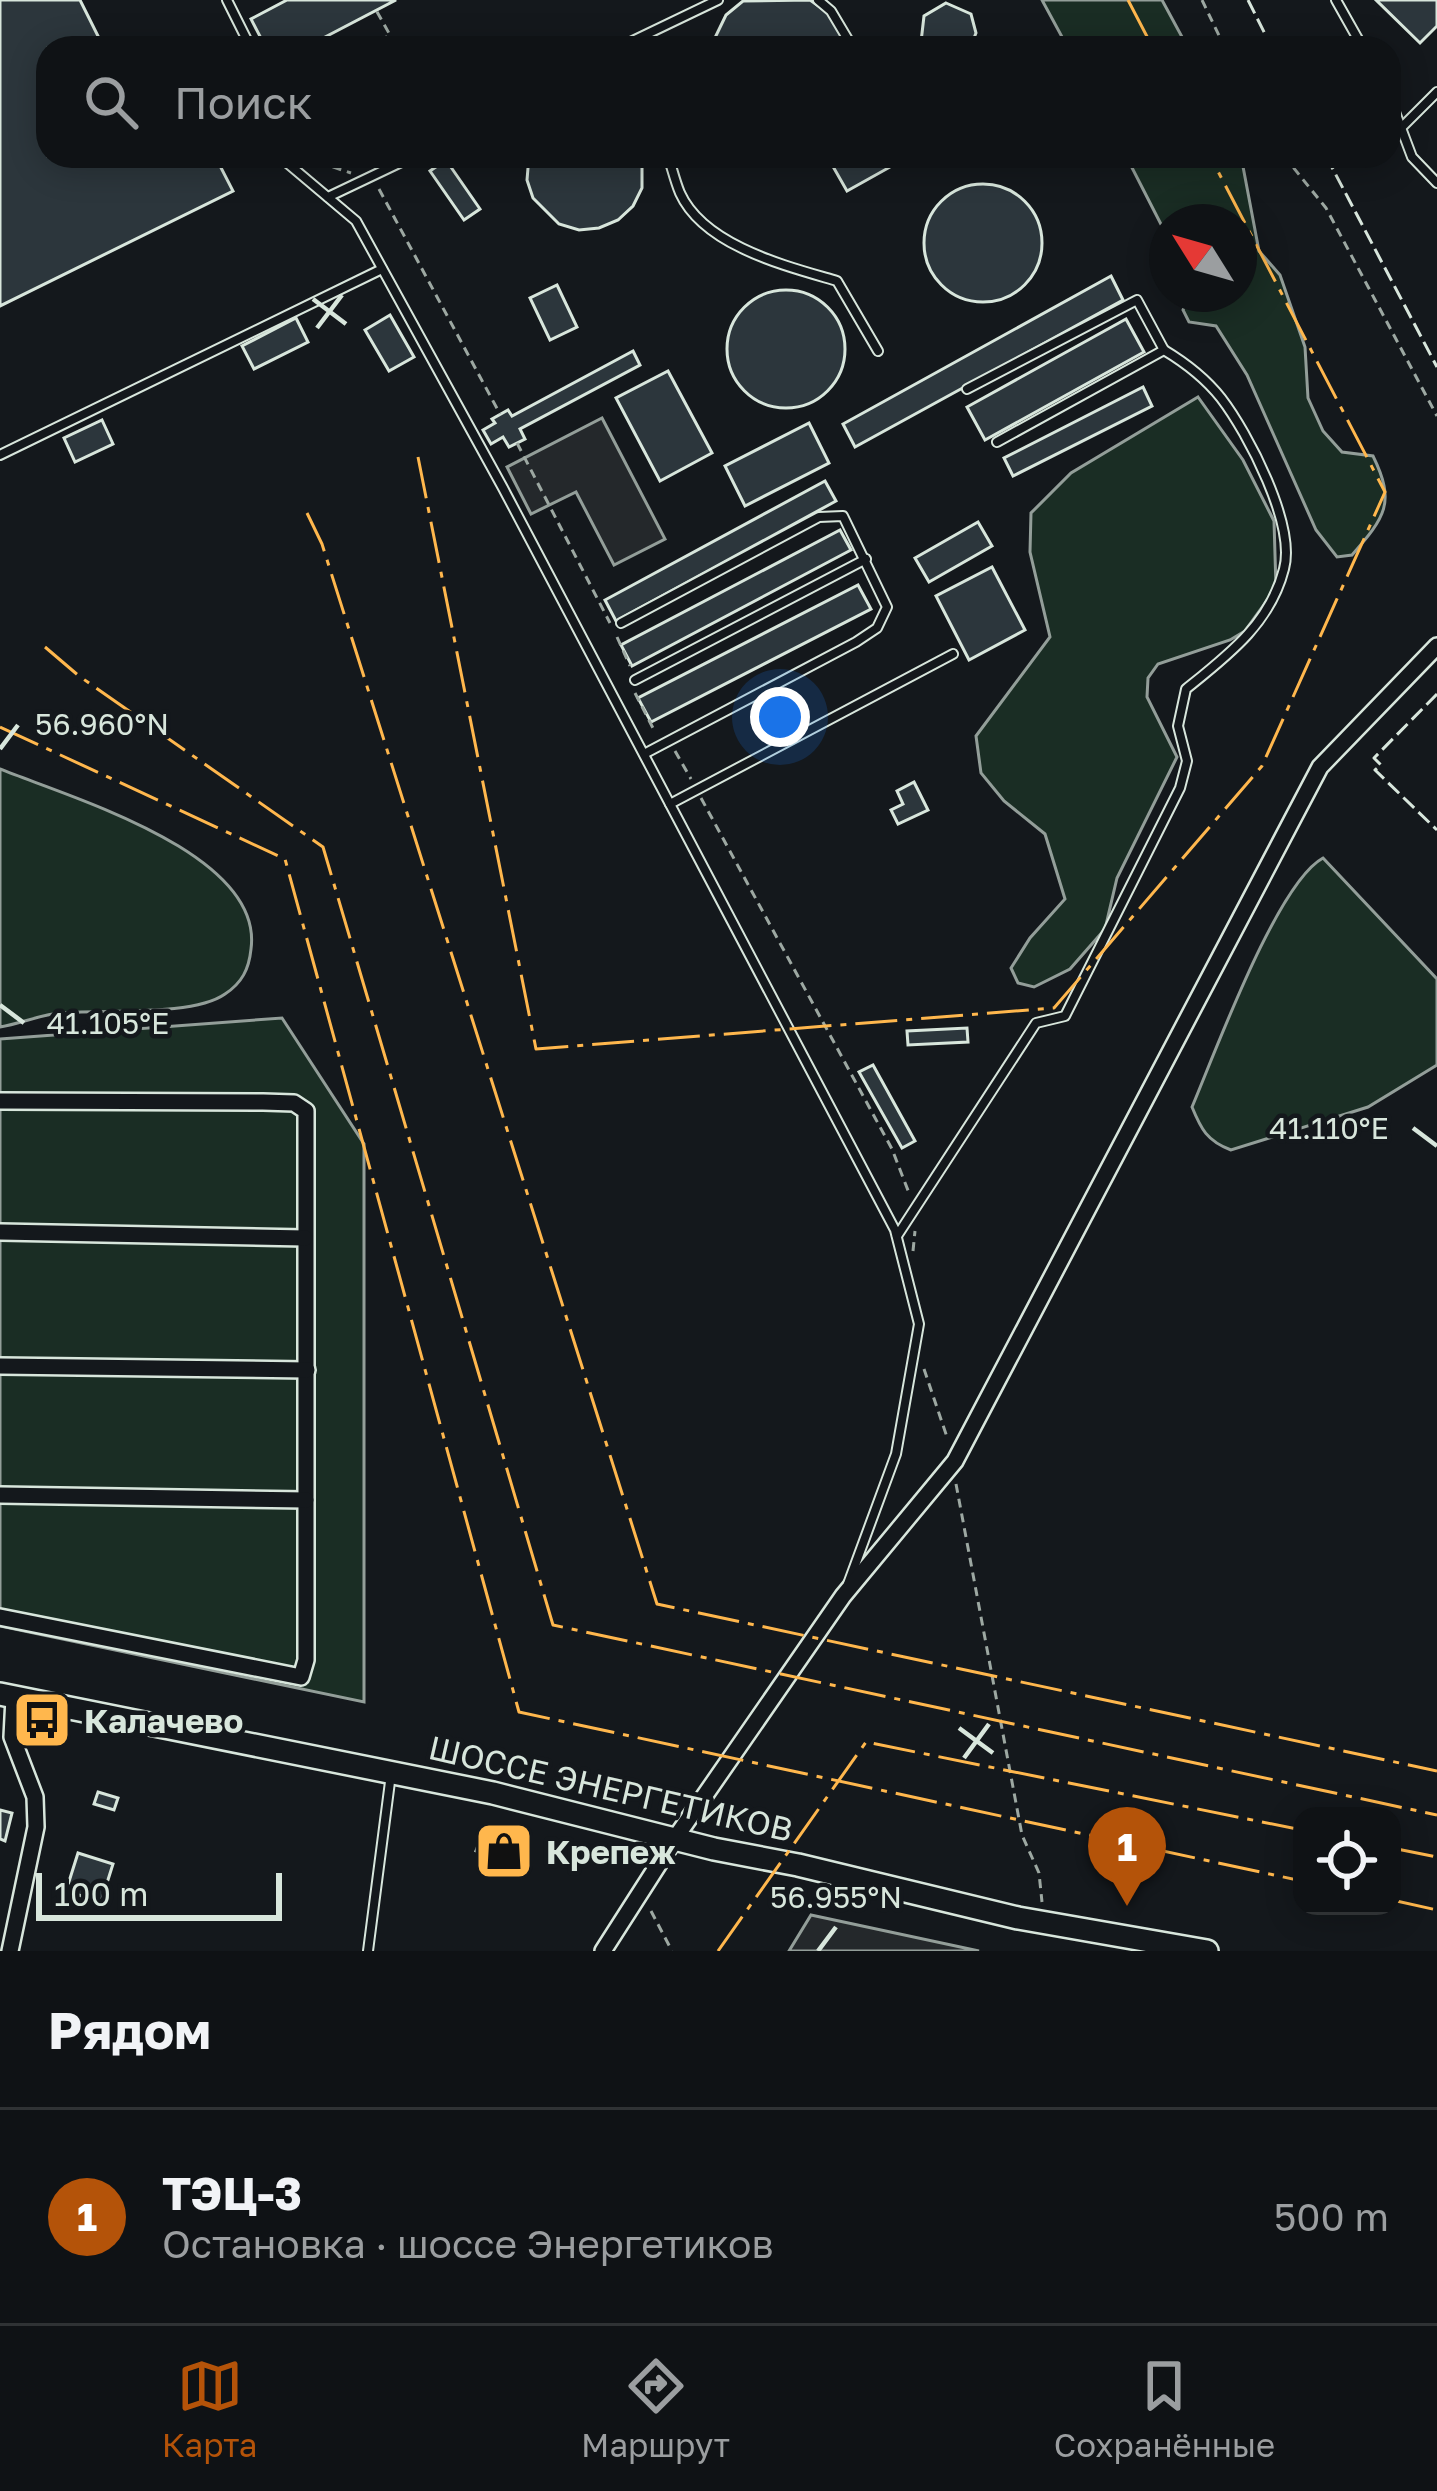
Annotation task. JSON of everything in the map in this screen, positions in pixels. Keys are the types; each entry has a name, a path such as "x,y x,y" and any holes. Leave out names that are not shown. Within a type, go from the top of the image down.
{"main road":[{"name":"ШОССЕ ЭНЕРГЕТИКОВ","path":"7,1696 494,1792 1116,1943 1207,1951"}],"street":[{"path":"603,1951 843,1596 955,1461 1320,767 1437,646"},
{"path":"0,1101 294,1103 306,1111 306,1660 301,1677 0,1617"},
{"path":"0,1232 305,1238"},
{"path":"0,1366 307,1370"},
{"path":"0,1495 306,1500"},
{"path":"7,1696 12,1737 35,1797 36,1827 10,1951"}],"lane":[{"path":"227,0 245,36"},
{"path":"643,36 718,0"},
{"path":"818,0 831,10 846,36"},
{"path":"1336,0 1357,36"},
{"path":"1403,126 1437,92"},
{"path":"1401,122 1412,157 1437,183"},
{"path":"293,168 356,221 644,754 896,1237 919,1324 896,1454 843,1596"},
{"path":"328,197 389,168"},
{"path":"672,168 682,197 718,236 779,264 836,281 878,351"},
{"path":"0,454 382,269"},
{"path":"896,1237 1036,1023 1065,1016 1180,788 1187,761 1178,726 1186,689 1242,646 1285,567 1283,522 1256,460 1220,397 1184,362 1164,350 1137,300 967,388"},
{"path":"997,442 1164,350"},
{"path":"621,623 819,517 842,516 887,607 877,628 644,754"},
{"path":"635,680 866,559"},
{"path":"670,804 953,654"},
{"path":"368,1951 392,1772"}],"path":[{"path":"1202,0 1219,36"},
{"path":"376,10 390,34 387,36"},
{"path":"336,168 376,183 500,414"},
{"path":"1294,168 1326,208 1437,416"},
{"path":"517,443 612,627 652,730 675,750 892,1148 915,1208 913,1259"},
{"path":"916,1342 955,1461 956,1492 1013,1790 1022,1835 1039,1873 1044,1922"},
{"path":"642,1893 672,1951"}],"green space":[{"path":"1042,0 1162,0 1182,36 1062,36"},
{"path":"1132,168 1243,168 1250,204 1151,204"},
{"path":"1257,240 1259,251 1280,275 1305,347 1308,398 1323,431 1342,452 1373,456 1380,472 1384,509 1352,555 1337,557 1316,530 1247,375 1216,326 1189,322 1184,312 1257,312"},
{"path":"1198,397 1243,460 1274,521 1276,588 1245,631 1158,664 1148,678 1147,697 1177,757 1117,878 1105,929 1070,969 1034,987 1018,983 1011,968 1065,899 1045,834 1004,801 981,773 976,736 1050,637 1030,552 1031,513 1071,473"},
{"path":"0,769 156,834 195,857 227,884 247,915 251,949 236,985 210,1002 190,1006 53,1014 0,1027"},
{"path":"1323,858 1437,979 1437,1065 1368,1107 1231,1150 1206,1133 1192,1107 1267,934 1305,874"},
{"path":"282,1018 364,1144 364,1702 0,1626 0,1039"}],"shaded area":[{"path":"602,418 665,539 614,565 576,492 531,514 507,467"},
{"path":"811,1915 979,1951 789,1951"}],"building":[{"path":"0,0 80,0 98,36 36,36 36,168 221,168 233,191 0,306"},
{"path":"287,0 396,0 327,36 260,36 251,19"},
{"path":"810,0 827,12 841,36 716,36 726,15 743,1"},
{"path":"1376,0 1437,0 1437,26 1420,43"},
{"path":"946,3 971,14 976,33 922,36 924,16"},
{"path":"452,168 480,209 464,220 430,171"},
{"path":"528,168 642,168 642,188 633,206 618,220 599,228 579,230 559,224 533,198"},
{"path":"834,168 888,168 847,191"},
{"path":"983,184 1016,194 1032,210 1042,243 1032,276 1016,292 983,302 950,292 934,276 924,243 934,210 950,194"},
{"path":"1111,276 1123,300 855,447 843,424"},
{"path":"557,285 577,327 550,340 530,298"},
{"path":"786,290 819,300 835,316 845,349 835,382 819,398 786,408 753,398 737,382 727,349 737,316 753,300"},
{"path":"390,315 414,357 389,371 365,330"},
{"path":"296,318 308,342 254,369 242,346"},
{"path":"1126,319 1144,352 985,440 967,407"},
{"path":"633,351 640,365 520,429 525,439 509,447 503,437 491,444 483,430 495,423 492,419 508,410 512,416"},
{"path":"668,371 712,453 660,481 616,398"},
{"path":"1143,387 1152,406 1013,476 1004,458"},
{"path":"102,420 113,444 75,462 64,438"},
{"path":"809,423 829,463 745,506 725,466"},
{"path":"825,481 836,501 616,621 605,600"},
{"path":"978,522 992,546 929,582 915,558"},
{"path":"840,530 851,550 632,666 621,645"},
{"path":"992,567 1025,630 969,660 936,596"},
{"path":"858,585 871,609 651,722 638,698"},
{"path":"914,782 928,810 898,824 891,810 903,804 897,791"},
{"path":"967,1028 968,1042 908,1045 907,1031"},
{"path":"873,1065 915,1141 902,1148 859,1072"},
{"path":"98,1792 118,1798 114,1810 94,1804"},
{"path":"0,1810 12,1813 5,1841 0,1839"},
{"path":"483,1831 517,1844 514,1851 524,1855 515,1877 501,1872 504,1863 476,1851"},
{"path":"78,1853 113,1864 101,1902 66,1891"}],"fence":[{"path":"1248,0 1266,36"},
{"path":"1332,168 1437,367"},
{"path":"1437,694 1374,758 1381,765 1375,770 1437,830"}],"power":[{"path":"1128,0 1147,36"},
{"path":"418,457 536,1049 1054,1008 1262,766 1385,492 1216,168"},
{"path":"307,513 322,544 657,1604 1437,1771"},
{"path":"45,647 79,676 323,847 553,1625 1437,1815"},
{"path":"0,727 285,859 519,1712 1293,1879"},
{"path":"718,1951 866,1742 1293,1828"},
{"path":"1401,1850 1437,1857"},
{"path":"1401,1902 1437,1910"}],"place":[{"name":"Калачево","path":"42,1720"},
{"name":"Крепеж","path":"504,1851"},
{"name":"ТЭЦ-3","path":"1127,1906"}]}
